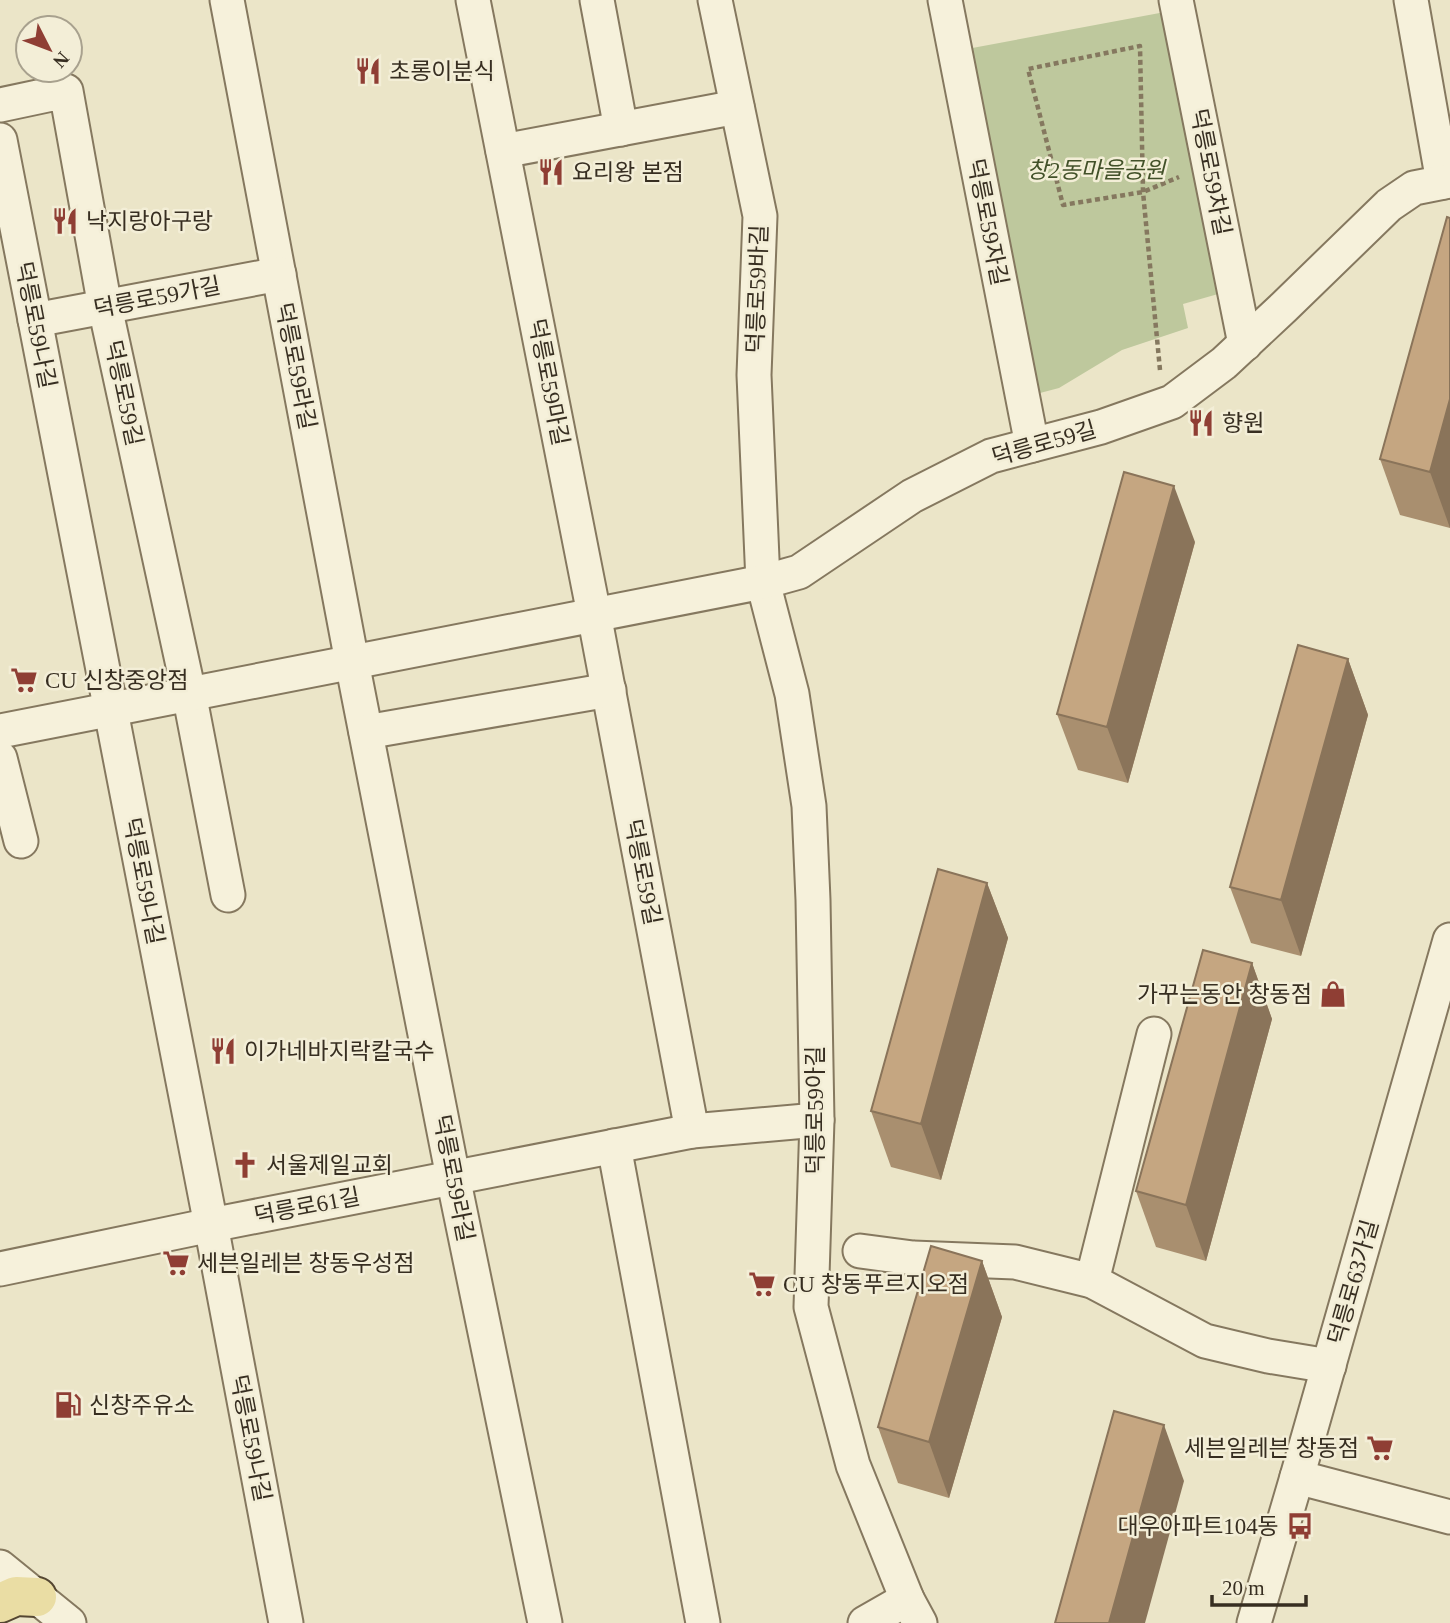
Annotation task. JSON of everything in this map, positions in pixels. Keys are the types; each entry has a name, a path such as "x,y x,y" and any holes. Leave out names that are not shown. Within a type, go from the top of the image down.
{"main road":[{"path":"0,1603 16,1595 37,1597"}],"street":[{"name":"덕릉로59라길","path":"227,0 352,662 453,1177 545,1623"},
{"name":"덕릉로59마길","path":"473,0 594,614"},
{"path":"597,0 621,129"},
{"name":"덕릉로59바길","path":"715,0 760,216 754,375 764,582"},
{"name":"덕릉로59자길","path":"945,0 1032,445"},
{"name":"덕릉로59차길","path":"1176,0 1245,344"},
{"name":"덕릉로59길","path":"0,731 764,582 799,572 912,495 990,456 1101,427 1172,402 1245,344 1389,205 1414,188 1447,182 1411,0"},
{"name":"덕릉로59길","path":"0,105 66,91 105,307 229,895"},
{"path":"503,151 737,107"},
{"name":"덕릉로59나길","path":"0,140 286,1623"},
{"name":"덕릉로59가길","path":"35,320 279,274"},
{"name":"덕릉로59아길","path":"764,582 792,694 808,806 813,900 817,1120 811,1307 853,1465 914,1611"},
{"name":"덕릉로59길","path":"594,614 692,1131"},
{"path":"366,732 609,690"},
{"path":"0,758 21,841"},
{"name":"덕릉로63가길","path":"1254,1623 1450,940"},
{"path":"1092,1281 1154,1034"},
{"name":"덕릉로61길","path":"0,1269 692,1131 817,1120"},
{"path":"614,1146 703,1623"},
{"path":"860,1251 914,1258 1015,1262 1092,1281 1205,1341 1268,1356 1329,1366"},
{"path":"1297,1477 1450,1517"},
{"path":"0,1567 69,1623"},
{"path":"865,1623 914,1611"}],"path":[{"path":"1143,192 1063,205 1028,69 1140,47 1143,192 1161,375 1146,412"}],"green space":[{"name":"창2동마을공원","path":"1165,12 1225,292 1183,304 1188,328 1122,350 1059,388 1040,393 967,49"}],"building":[{"path":"1447,217 1450,218 1450,399 1430,472 1380,459"},
{"path":"1124,472 1174,486 1107,727 1057,714"},
{"path":"1298,645 1348,659 1281,900 1230,887"},
{"path":"938,869 987,883 921,1124 871,1111"},
{"path":"1203,950 1252,963 1186,1205 1136,1191"},
{"path":"931,1246 982,1261 929,1442 878,1427"},
{"path":"1114,1411 1164,1425 1109,1623 1055,1623"}],"place":[{"name":"초롱이분식","path":"368,71"},
{"name":"요리왕 본점","path":"551,172"},
{"name":"낙지랑아구랑","path":"65,221"},
{"name":"향원","path":"1201,423"},
{"name":"CU 신창중앙점","path":"24,680"},
{"name":"가꾸는동안 창동점","path":"1333,994"},
{"name":"이가네바지락칼국수","path":"223,1051"},
{"name":"서울제일교회","path":"245,1165"},
{"name":"세븐일레븐 창동우성점","path":"176,1263"},
{"name":"CU 창동푸르지오점","path":"762,1284"},
{"name":"신창주유소","path":"68,1405"},
{"name":"세븐일레븐 창동점","path":"1380,1448"},
{"name":"대우아파트104동","path":"1300,1526"}]}
